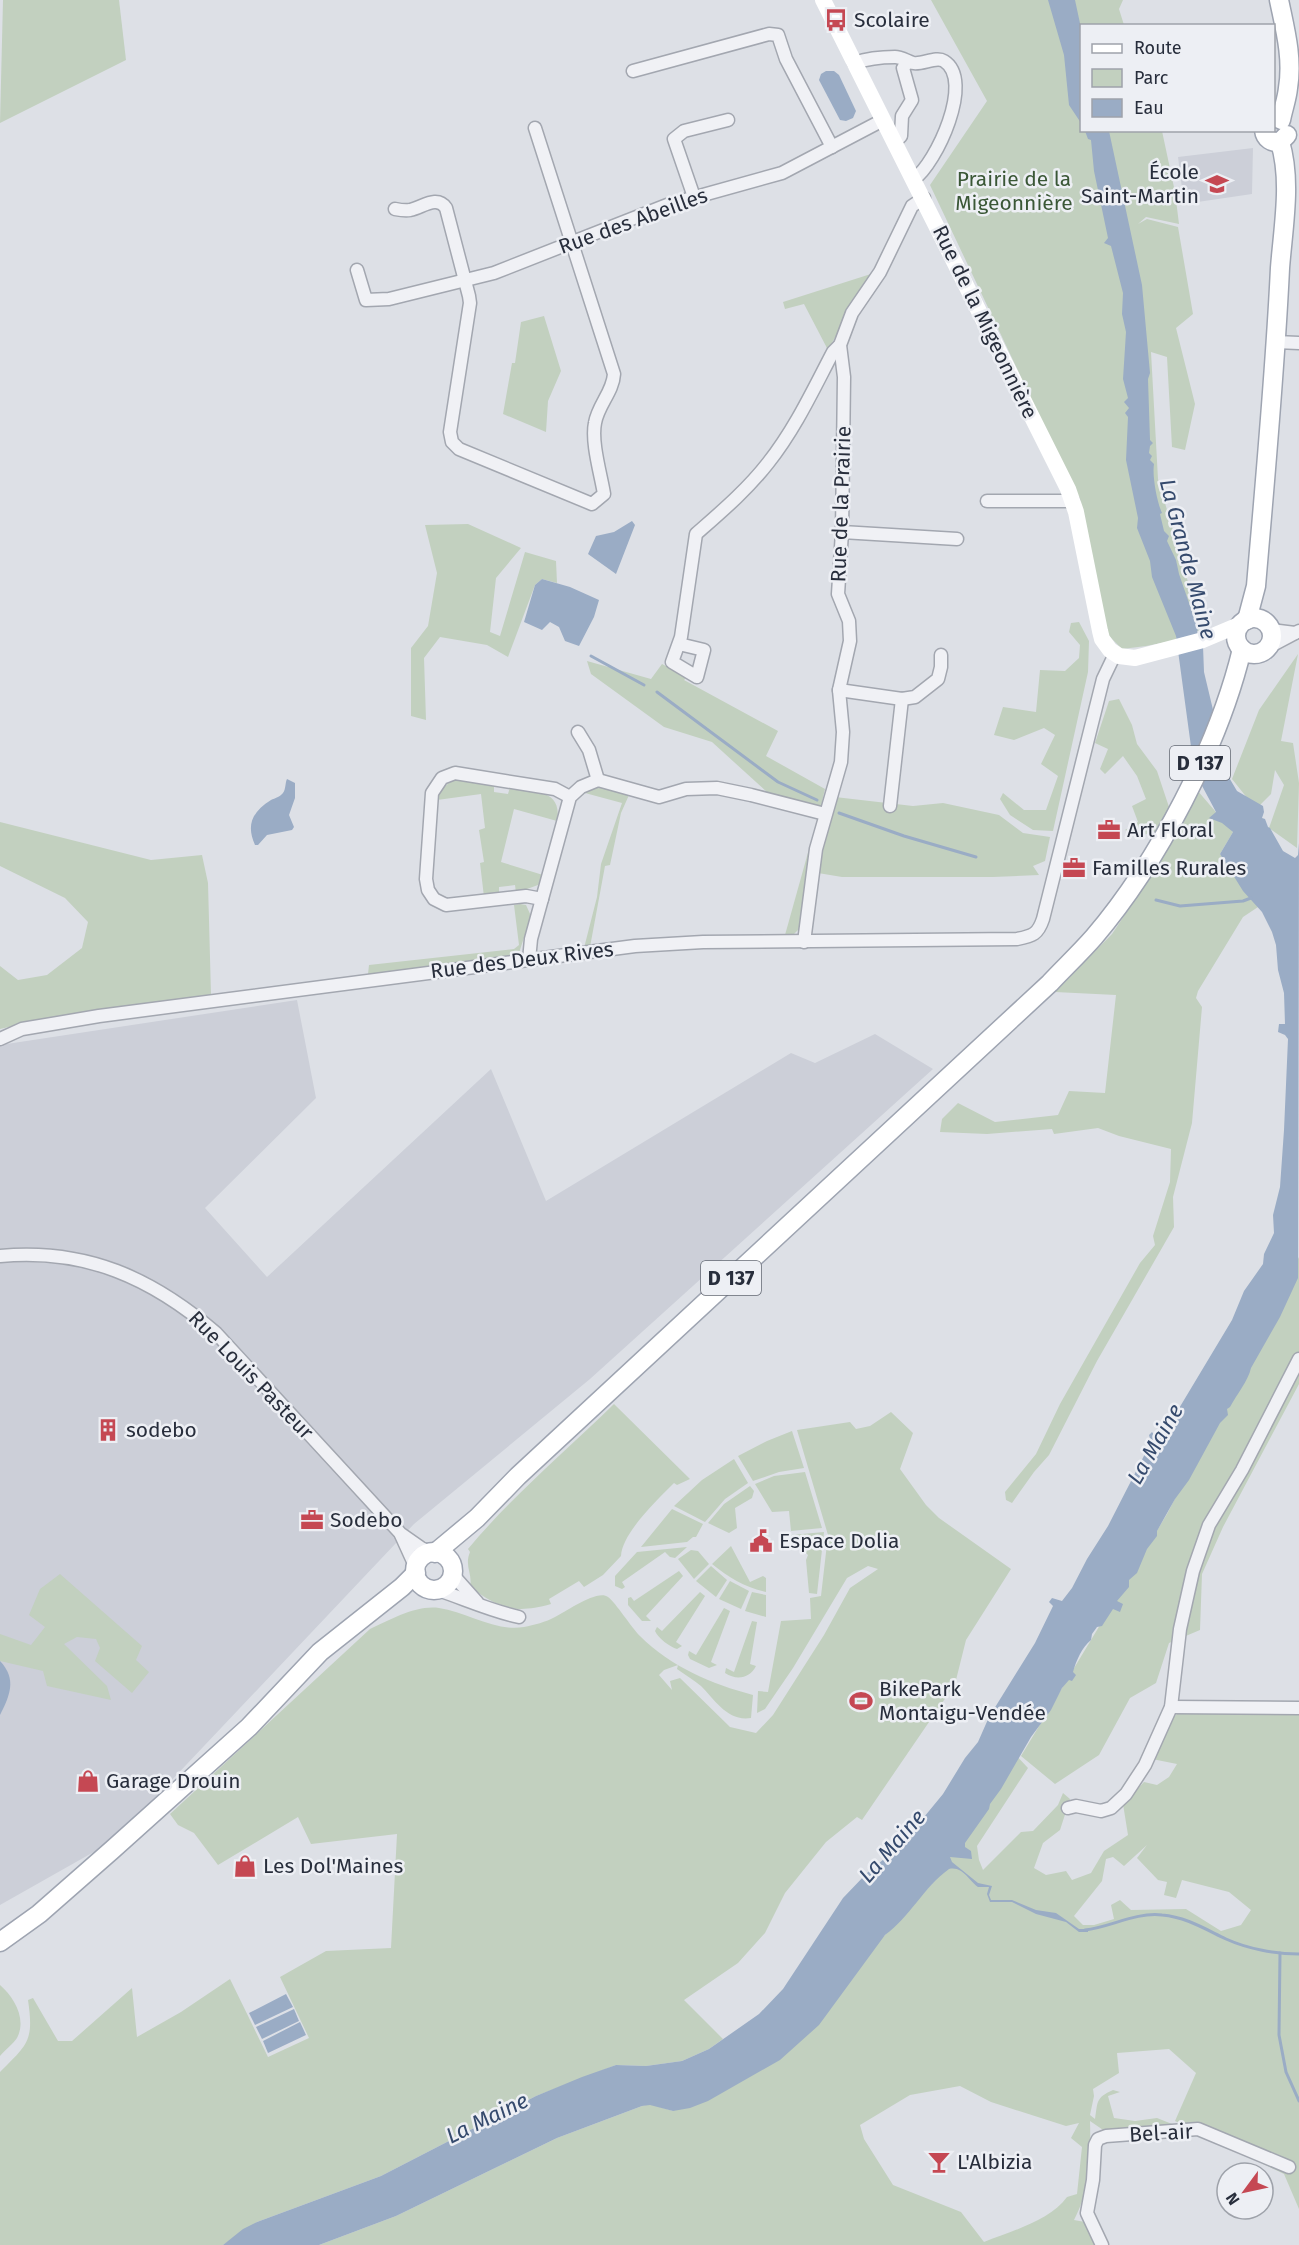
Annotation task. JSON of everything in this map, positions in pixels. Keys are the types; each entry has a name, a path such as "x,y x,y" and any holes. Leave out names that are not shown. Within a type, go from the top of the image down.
{"main road":[{"name":"D 137","path":"434,1553 477,1518 518,1476 1050,983 1095,935 1134,883 1175,816 1253,635 1276,342 1285,191 1284,129 1290,56 1279,0"},
{"path":"1265,132 1269,140 1284,129"},
{"name":"D 137","path":"453,1570 477,1518"},
{"path":"0,1959 2,1952 0,1944 39,1914 249,1727 320,1652 353,1624 402,1587 416,1570 422,1558 434,1553 446,1556 453,1570 448,1585 432,1589 353,1624"},
{"path":"416,1570 419,1582 432,1589"}],"street":[{"name":"Rue de la Migeonnière","path":"823,0 924,198 1073,501 1100,631 1107,647 1115,654"},
{"path":"633,71 769,34 778,35 786,60 832,147"},
{"path":"855,63 896,57 918,64 937,60 945,61 954,77 955,105 940,143 926,169 914,179"},
{"path":"895,142 901,136 902,116 912,100 903,68 908,62"},
{"path":"694,197 674,138 684,131 728,120"},
{"name":"Rue des Abeilles","path":"357,270 366,300 389,299 494,273 667,205 782,172 884,120"},
{"path":"394,209 408,210 436,201 443,203 465,280 470,303 450,432 452,442 459,449 592,504 604,495 595,422 614,384 614,374 535,128"},
{"path":"679,644 696,534 730,504 768,463 801,415 832,352 840,345 852,313 880,272 912,206 924,198"},
{"path":"1276,342 1299,343"},
{"name":"Rue de la Prairie","path":"804,942 816,849 841,762 843,732 839,690 850,641 849,621 838,594 842,532 844,377 840,345"},
{"path":"987,501 1073,501"},
{"path":"842,532 957,539"},
{"path":"1115,654 1135,658 1219,634 1253,635 1297,632"},
{"name":"Rue des Deux Rives","path":"0,1040 22,1029 110,1014 635,946 703,942 1017,939 1035,935 1040,931 1098,698 1106,670 1115,654"},
{"path":"839,690 902,699 915,697 938,679 941,655"},
{"path":"890,806 902,699"},
{"path":"578,732 589,750 598,780"},
{"path":"542,899 526,896 446,905 434,899 428,890 426,879 432,793 442,778 455,773 555,789 570,797"},
{"path":"529,960 531,939 570,797 581,787 598,780 659,797 686,789 717,789 751,795 825,814"},
{"name":"Rue Louis Pasteur","path":"0,1256 58,1255 91,1263 148,1284 191,1311 221,1338 401,1534 421,1548 434,1553"},
{"path":"1068,1808 1076,1806 1101,1811 1111,1808 1126,1794 1145,1765 1171,1707 1180,1629 1192,1571 1209,1525 1242,1470 1299,1359"},
{"name":"Rue Louis Pasteur","path":"401,1534 416,1570"},
{"path":"453,1570 477,1603"},
{"path":"432,1589 477,1603 496,1612 519,1617"},
{"path":"1171,1707 1299,1708"},
{"name":"Bel-air","path":"1102,2245 1087,2213 1093,2180 1095,2145 1098,2139 1106,2136 1198,2130 1289,2167"}],"shaded area":[{"name":"École Saint-Martin","path":"1253,148 1252,194 1184,204 1178,157"},
{"path":"297,1000 316,1098 205,1208 267,1277 491,1069 546,1201 791,1053 815,1063 875,1034 933,1069 590,1379 414,1524 152,1801 99,1849 0,1905 0,1045"}],"green space":[{"path":"3,0 119,0 126,60 0,123"},
{"name":"Prairie de la Migeonnière","path":"931,0 1123,0 1119,9 1124,24 1080,24 1080,132 1162,132 1175,192 1179,224 1146,217 1138,224 1147,219 1178,227 1193,314 1176,328 1195,404 1185,450 1172,447 1167,357 1151,352 1158,479 1202,630 1176,637 1177,640 1122,649 1105,632 1076,493 930,185 987,101"},
{"path":"874,273 828,350 804,304 785,309 783,302"},
{"path":"544,316 561,371 548,401 546,432 503,414 512,363 515,363 521,322"},
{"path":"468,524 521,548 496,578 490,632 500,636 525,552 556,561 557,583 542,579 535,585 508,657 487,645 440,637 424,658 426,720 411,716 411,648 428,626 437,573 425,525"},
{"path":"1079,622 1089,641 1088,672 1053,831 1033,830 1010,815 1000,799 1003,793 1024,810 1046,810 1058,776 1041,764 1055,735 1044,728 1014,740 994,735 1003,707 1036,712 1040,670 1065,671 1079,658 1080,645 1069,632 1071,623"},
{"path":"1298,654 1281,741 1293,743 1299,783 1297,848 1269,828 1284,785 1275,770 1271,794 1256,809 1232,779 1259,710"},
{"path":"587,661 651,679 662,664 687,677 684,680 778,731 766,756 825,789 821,806 768,793 712,742 664,727 591,674"},
{"path":"1119,699 1132,725 1137,744 1157,771 1169,807 1158,831 1139,836 1125,830 1138,822 1132,806 1146,799 1137,776 1123,756 1105,774 1100,769 1108,749 1095,743 1109,701"},
{"path":"453,779 494,784 494,792 508,794 510,787 551,797 558,811 557,821 514,809 501,862 543,875 538,885 516,893 515,885 499,887 499,895 484,897 480,863 484,862 479,830 485,828 481,794 437,800 439,792"},
{"path":"602,787 629,795 621,813 610,865 605,866 590,947 584,948 597,897 601,864 622,803 585,793 593,788"},
{"path":"1197,790 1233,832 1220,854 1258,907 1243,917 1196,998 1202,1007 1192,1123 1173,1197 1174,1227 1097,1361 1049,1455 1012,1503 1006,1500 1005,1492 1036,1454 1060,1404 1140,1263 1155,1245 1153,1236 1170,1182 1171,1149 1119,1136 1098,1128 1054,1134 1052,1129 987,1134 940,1132 942,1119 958,1103 995,1122 1058,1115 1069,1091 1105,1093 1116,995 1055,992 1112,934 1138,895"},
{"path":"835,797 913,806 943,803 999,815 1023,833 1050,837 1045,861 1033,866 1039,875 842,877 818,873 820,850"},
{"path":"0,822 151,860 202,855 208,883 211,995 57,1016 0,1029 0,966 18,980 47,975 82,948 88,922 65,898 0,866"},
{"path":"809,849 799,929 792,936 785,935"},
{"path":"514,905 526,905 531,916 518,956 368,974 369,965 514,949 519,945"},
{"path":"1299,1257 1299,1384 1223,1527 1202,1574 1200,1630 1169,1643 1156,1683 1130,1698 1099,1755 1055,1784 1021,1756 1167,1514"},
{"path":"614,1404 690,1479 677,1485 674,1483 650,1507 627,1537 621,1556 603,1575 584,1587 579,1581 549,1599 551,1604 517,1609 499,1605 470,1587 468,1557 470,1552 468,1549 521,1492"},
{"path":"891,1412 913,1433 900,1469 926,1505 939,1518 1011,1569 966,1640 955,1684 862,1820 857,1817 826,1842 785,1893 765,1933 738,1963 684,2000 723,2039 709,2049 682,2061 646,2066 616,2065 536,2096 381,2176 257,2222 223,2245 0,2245 0,2072 27,2041 30,2025 28,2000 33,1998 58,2041 72,2041 132,1988 137,2037 181,2012 230,1979 268,2057 309,2038 280,1977 326,1951 391,1948 397,1834 311,1844 298,1817 218,1865 194,1833 178,1825 170,1814 370,1629 403,1614 430,1608 450,1610 502,1627 524,1627 548,1620 589,1598 603,1595 611,1600 640,1636 678,1665 664,1670 659,1675 672,1690 670,1681 680,1678 730,1727 756,1733 773,1715 824,1635 850,1588 878,1569 868,1566 847,1578 793,1668 765,1709 757,1713 758,1691 768,1692 781,1621 811,1619 810,1598 821,1596 828,1535 797,1430 850,1422 856,1429 870,1426"},
{"path":"792,1431 804,1468 779,1472 753,1481 738,1456"},
{"path":"734,1459 748,1483 725,1499 705,1522 674,1506 702,1480"},
{"path":"805,1472 822,1528 791,1531 789,1511 772,1512 755,1484 774,1476"},
{"path":"750,1486 754,1491 752,1498 735,1508 737,1528 729,1533 708,1523 724,1504"},
{"path":"672,1509 703,1524 696,1537 687,1542 641,1547"},
{"path":"824,1532 817,1594 809,1593 806,1560 808,1555 805,1552 804,1542 792,1543 791,1535"},
{"path":"731,1546 750,1582 763,1576 766,1578 766,1592 738,1581 712,1564"},
{"path":"687,1547 675,1558 665,1552 622,1582 625,1587 622,1589 615,1586 615,1576 637,1552"},
{"path":"691,1550 698,1551 709,1564 694,1579 678,1559"},
{"path":"711,1566 727,1580 716,1597 696,1581"},
{"path":"679,1571 683,1576 646,1616 651,1621 642,1621 628,1605 628,1598 631,1597 634,1601"},
{"path":"60,1574 142,1646 136,1660 149,1672 132,1693 95,1661 100,1648 96,1639 77,1637 64,1644 107,1686 111,1700 47,1686 43,1671 0,1661 0,1634 31,1645 45,1627 29,1615 40,1589"},
{"path":"730,1581 749,1591 741,1609 719,1599"},
{"path":"700,1592 705,1596 676,1642 682,1646 674,1648 661,1639 655,1631 657,1627 662,1631"},
{"path":"752,1592 766,1595 766,1617 745,1611"},
{"path":"724,1608 730,1611 711,1662 717,1665 709,1668 690,1659 689,1651 696,1655"},
{"path":"752,1621 757,1622 750,1664 756,1666 747,1676 734,1677 725,1673 726,1668 734,1672"},
{"path":"678,1665 722,1686 753,1695 751,1718 735,1717 723,1709 701,1686 677,1669"},
{"path":"1177,1714 1299,1714 1299,2209 1284,2174 1275,2170 1275,2161 1257,2161 1175,2121 1196,2073 1169,2049 1117,2053 1119,2073 1093,2089 1090,2115 1095,2119 1098,2101 1113,2090 1120,2092 1108,2096 1114,2118 1135,2121 1157,2118 1177,2126 1109,2134 1090,2121 1090,2159 1086,2184 1074,2220 1085,2222 1095,2245 319,2245 396,2216 557,2138 650,2104 673,2111 885,1935 940,1875 932,1869 1014,1753 1028,1768 977,1846 983,1870 1021,1832 1033,1831 1058,1805 1063,1793 1070,1799 1060,1830 1043,1843 1034,1868 1046,1875 1066,1871 1072,1880 1091,1873 1104,1851 1128,1835 1123,1804 1144,1782 1157,1785 1169,1777 1177,1764 1152,1759 1169,1721","holes":["1147,1845 1137,1858 1158,1880 1167,1882 1164,1895 1176,1898 1182,1880 1229,1892 1251,1910 1241,1925 1221,1931 1186,1909 1131,1910 1120,1900 1111,1905 1114,1919 1094,1925 1083,1925 1074,1916 1102,1881 1106,1859 1113,1857 1124,1866","960,2086 991,2102 1066,2126 1079,2123 1071,2138 1082,2147 1077,2194 1067,2197 1051,2213 1040,2219 984,2242 961,2212 893,2185 864,2139 860,2125 910,2095"]},
{"path":"0,1985 18,2009 21,2023 17,2038 0,2056"}],"water":[{"path":"1048,0 1075,0 1080,24 1080,122 1069,105 1064,55"},
{"path":"834,71 839,75 856,111 853,118 846,121 840,120 819,80 821,74"},
{"name":"La Maine","path":"1085,132 1109,132 1142,285 1150,373 1148,379 1150,440 1153,443 1150,446 1149,453 1152,456 1150,460 1154,464 1155,489 1162,513 1160,514 1164,531 1169,536 1167,541 1176,560 1203,646 1204,672 1214,714 1218,747 1223,759 1220,769 1224,769 1237,791 1263,806 1262,818 1265,819 1283,851 1295,858 1298,855 1299,843 1298,1278 1245,1383 1227,1409 1228,1415 1220,1423 1189,1480 1175,1499 1157,1531 1157,1536 1147,1549 1137,1573 1129,1580 1129,1587 1117,1601 1123,1604 1120,1612 1113,1609 1102,1626 1097,1627 1092,1634 1091,1640 1082,1650 1076,1663 1073,1672 1076,1675 1062,1688 1051,1710 1031,1737 989,1809 965,1843 965,1847 971,1851 972,1859 950,1857 952,1862 978,1883 992,1886 989,1895 991,1900 1012,1900 1036,1910 1056,1913 1079,1929 1088,1929 1088,1932 1079,1932 1066,1922 1036,1914 1012,1902 990,1902 987,1894 989,1887 978,1887 962,1872 949,1869 885,1935 819,2025 780,2060 708,2101 673,2111 650,2105 642,2106 557,2138 396,2216 319,2245 223,2245 243,2229 257,2222 381,2176 536,2096 616,2065 646,2066 682,2061 709,2049 759,2014 783,1989 843,1898 867,1873 901,1845 943,1794 965,1758 978,1742 989,1717 1035,1643 1053,1606 1049,1602 1052,1598 1062,1601 1072,1588 1108,1526 1151,1442 1149,1435 1152,1432 1155,1436 1162,1431 1175,1415 1232,1320 1244,1291 1263,1264 1264,1254 1274,1233 1273,1215 1280,1187 1288,1039 1278,1032 1279,1024 1285,1024 1284,993 1272,932 1262,912 1243,891 1220,854 1233,832 1222,823 1209,818 1216,812 1200,782 1192,754 1176,636 1152,577 1150,561 1137,528 1138,518 1126,460 1128,417 1125,413 1129,408 1124,402 1128,398 1123,379 1126,332 1122,314 1123,293 1111,246 1104,243 1108,238 1094,171 1091,140 1088,139"},
{"path":"632,521 635,525 616,574 588,554 596,536 614,532"},
{"path":"542,579 570,587 599,600 594,617 579,646 565,641 559,627 550,622 542,630 524,622 535,585"},
{"path":"287,779 295,783 295,798 289,815 294,827 292,830 267,835 258,845 255,845 251,831 252,820 259,809 283,793"},
{"path":"0,1661 9,1674 10,1687 7,1701 0,1715"},
{"path":"286,1994 293,2007 255,2025 249,2013"},
{"path":"294,2009 299,2021 262,2039 256,2027"},
{"path":"300,2022 306,2035 268,2053 263,2041"}],"waterway":[{"path":"591,656 644,685"},
{"path":"657,692 778,782 817,800"},
{"path":"839,813 904,836 976,857"},
{"path":"1156,900 1180,906 1243,901 1251,898"},
{"path":"1085,1930 1142,1916 1171,1916 1243,1946 1272,1952 1299,1954"},
{"path":"1280,1953 1279,2035 1286,2072 1299,2101"}],"place":[{"name":"Scolaire","path":"836,20"},
{"name":"École Saint-Martin","path":"1217,184"},
{"name":"Art Floral","path":"1109,830"},
{"name":"Familles Rurales","path":"1074,868"},
{"name":"sodebo","path":"108,1430"},
{"name":"Sodebo","path":"312,1520"},
{"name":"Espace Dolia","path":"761,1541"},
{"name":"BikePark Montaigu-Vendée","path":"861,1701"},
{"name":"Garage Drouin","path":"88,1781"},
{"name":"Les Dol'Maines","path":"245,1866"},
{"name":"L'Albizia","path":"939,2162"}],"water label":[{"name":"La Grande Maine","path":"1188,559"}]}
